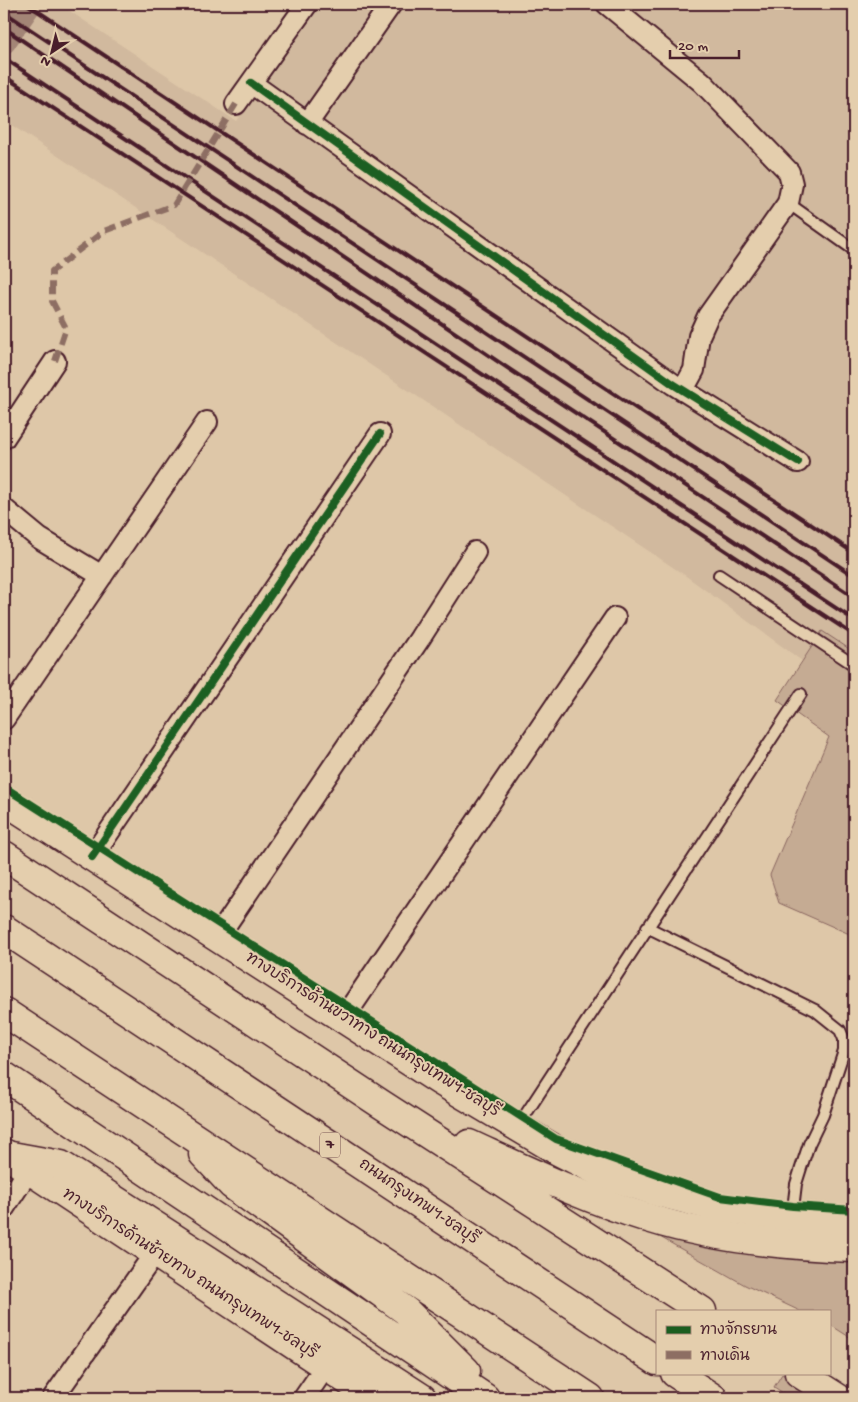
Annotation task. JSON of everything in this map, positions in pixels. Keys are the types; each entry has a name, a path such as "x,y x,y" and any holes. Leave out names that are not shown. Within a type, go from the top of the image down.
{"main road":[{"name":"ทางบริการด้านขวาทาง ถนนกรุงเทพฯ-ชลบุรี","path":"4,800 343,1019 558,1151 603,1174 657,1192 715,1207 792,1218 854,1221"},
{"path":"4,855 381,1104 700,1310"},
{"name":"ถนนกรุงเทพฯ-ชลบุรี","path":"4,928 656,1360"},
{"path":"4,1012 590,1398"},
{"path":"4,1076 485,1398"},
{"path":"381,1104 593,1199 649,1219 709,1234 793,1246 854,1248"},
{"path":"195,1137 204,1156 232,1185 406,1311 492,1398"},
{"path":"5,1154 61,1165 422,1398"},
{"name":"ทางบริการด้านซ้ายทาง ถนนกรุงเทพฯ-ชลบุรี","path":"5,1154 374,1398"},
{"path":"677,1374 713,1398"},
{"path":"801,1374 838,1398"}],"street":[{"path":"236,104 307,4"},
{"path":"307,124 391,4"},
{"path":"607,4 702,82 789,172 792,184 788,203 708,316 699,336 694,370 683,390"},
{"path":"251,82 307,124 683,390 798,462"},
{"path":"4,438 55,361"},
{"path":"4,719 207,422"},
{"path":"92,857 380,434"},
{"path":"4,509 39,538 102,576"},
{"path":"217,938 420,638 475,552"},
{"path":"343,1019 614,618"},
{"path":"4,1208 30,1170"},
{"path":"53,1398 155,1253"},
{"path":"304,1398 326,1366"}],"lane":[{"path":"788,203 854,250"},
{"path":"719,574 854,665"},
{"path":"518,1127 801,694"},
{"path":"647,927 815,1010 840,1030 844,1039 844,1051 823,1114 809,1144 796,1184 792,1218"}],"shaded area":[{"path":"4,4 59,4 236,121 321,4 854,4 854,699 686,576 4,120"},
{"path":"822,631 854,652 854,936 779,903 770,875 829,737 777,700"},
{"path":"635,1223 854,1257 854,1340 830,1325 830,1310 798,1310 745,1285"},
{"path":"782,1374 819,1398 791,1398 774,1387"}],"waterway":[{"path":"4,42 30,4"}],"railway":[{"path":"27,4 854,553"},
{"path":"4,12 854,576"},
{"path":"4,28 509,369 854,597"},
{"path":"4,58 854,620"},
{"path":"4,76 854,635"}],"marked path":[{"path":"55,361 66,328 52,301 52,271 104,231 174,205 236,104"}],"cycle path":[{"path":"251,83 673,384 798,462"},
{"path":"92,857 380,434"},
{"path":"4,787 556,1139 720,1197 793,1206 854,1210"}]}
